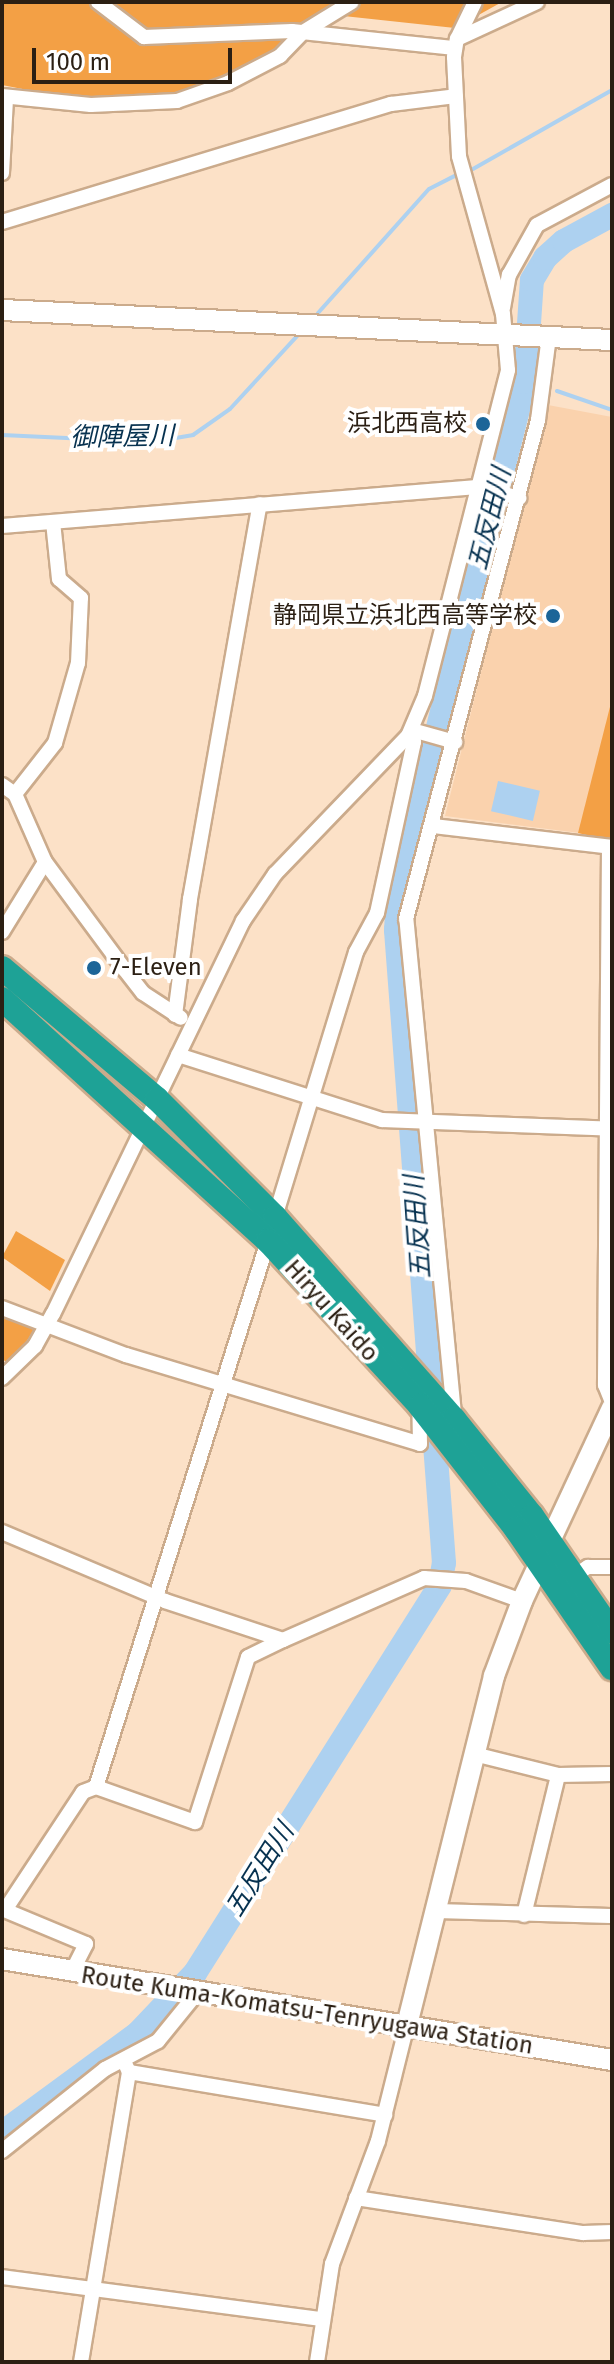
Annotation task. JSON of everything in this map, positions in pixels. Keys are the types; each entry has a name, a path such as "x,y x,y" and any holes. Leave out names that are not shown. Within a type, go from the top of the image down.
{"highway":[{"name":"Hiryu Kaido","path":"2,968 157,1099 275,1217 452,1416 546,1554 612,1668"},
{"name":"Hiryu Kaido","path":"2,999 146,1126 268,1241 419,1405 546,1554 574,1576 612,1632"}],"street":[{"path":"98,2 144,37 303,32 456,44 537,2"},
{"path":"2,173 4,97 91,105 177,101 228,83 280,56 303,32 352,2"},
{"path":"475,2 456,44 459,156 508,328"},
{"path":"2,222 391,104 456,96"},
{"path":"275,1217 356,952 377,913 416,732 483,488 505,387 509,275 537,225 612,185"},
{"path":"2,310 508,328 543,336 612,340"},
{"path":"452,1416 422,1120 406,919 434,826 450,740 514,496 538,420 543,336"},
{"path":"2,526 483,488 514,496"},
{"path":"175,1015 190,899 260,504"},
{"path":"53,522 59,579 81,598 78,663 55,743 8,789 45,862 143,993 192,1026"},
{"path":"416,732 450,740"},
{"path":"2,1378 35,1346 45,1328 146,1126 243,921 275,874 416,732"},
{"path":"434,826 610,847 605,1385 612,1402"},
{"path":"2,932 45,862"},
{"path":"178,1055 310,1097 397,1120 609,1129"},
{"path":"96,1787 220,1383 268,1241"},
{"path":"2,1308 45,1328 420,1444 419,1405"},
{"path":"317,2359 332,2264 385,2115 494,1676 522,1601 612,1408"},
{"path":"2,1532 153,1597 283,1640"},
{"path":"574,1576 588,1567 612,1567"},
{"path":"72,1972 86,1944 4,1910 83,1792 96,1787 195,1822 248,1657 398,1587 433,1578 456,1580 522,1601"},
{"path":"474,1754 558,1775 612,1774"},
{"path":"524,1915 558,1775"},
{"path":"435,1911 612,1916"},
{"name":"Route Kuma-Komatsu-Tenryugawa Station","path":"2,1959 406,2029 612,2060"},
{"path":"2,2151 80,2087 127,2067 158,2041 194,1992"},
{"path":"127,2067 385,2115"},
{"path":"81,2362 127,2067"},
{"path":"356,2198 583,2233 612,2232"},
{"path":"2,2277 322,2319"}],"shaded area":[{"path":"2,2 502,2 455,28 325,14 276,52 222,82 176,95 89,102 2,85"},
{"name":"静岡県立浜北西高等学校","path":"548,405 612,417 612,837 445,816"},
{"path":"612,699 612,841 578,833"},
{"path":"16,1231 65,1260 50,1291 2,1257"},
{"path":"2,1314 34,1330 11,1365 2,1359"}],"water":[{"path":"498,781 540,791 533,821 491,811"}],"waterway":[{"name":"御陣屋川","path":"473,169 612,90"},
{"name":"御陣屋川","path":"318,313 429,189 456,175"},
{"name":"五反田川","path":"2,2133 138,2033 195,1973 440,1585 444,1563 396,930 399,882 525,382 532,280 545,258 564,241 612,215"},
{"name":"御陣屋川","path":"2,435 152,442 193,435 230,409 298,335"},
{"path":"557,391 612,410"}],"place":[{"name":"浜北西高校","path":"483,424"},
{"name":"静岡県立浜北西高等学校","path":"553,616"},
{"name":"7-Eleven","path":"94,968"}]}
